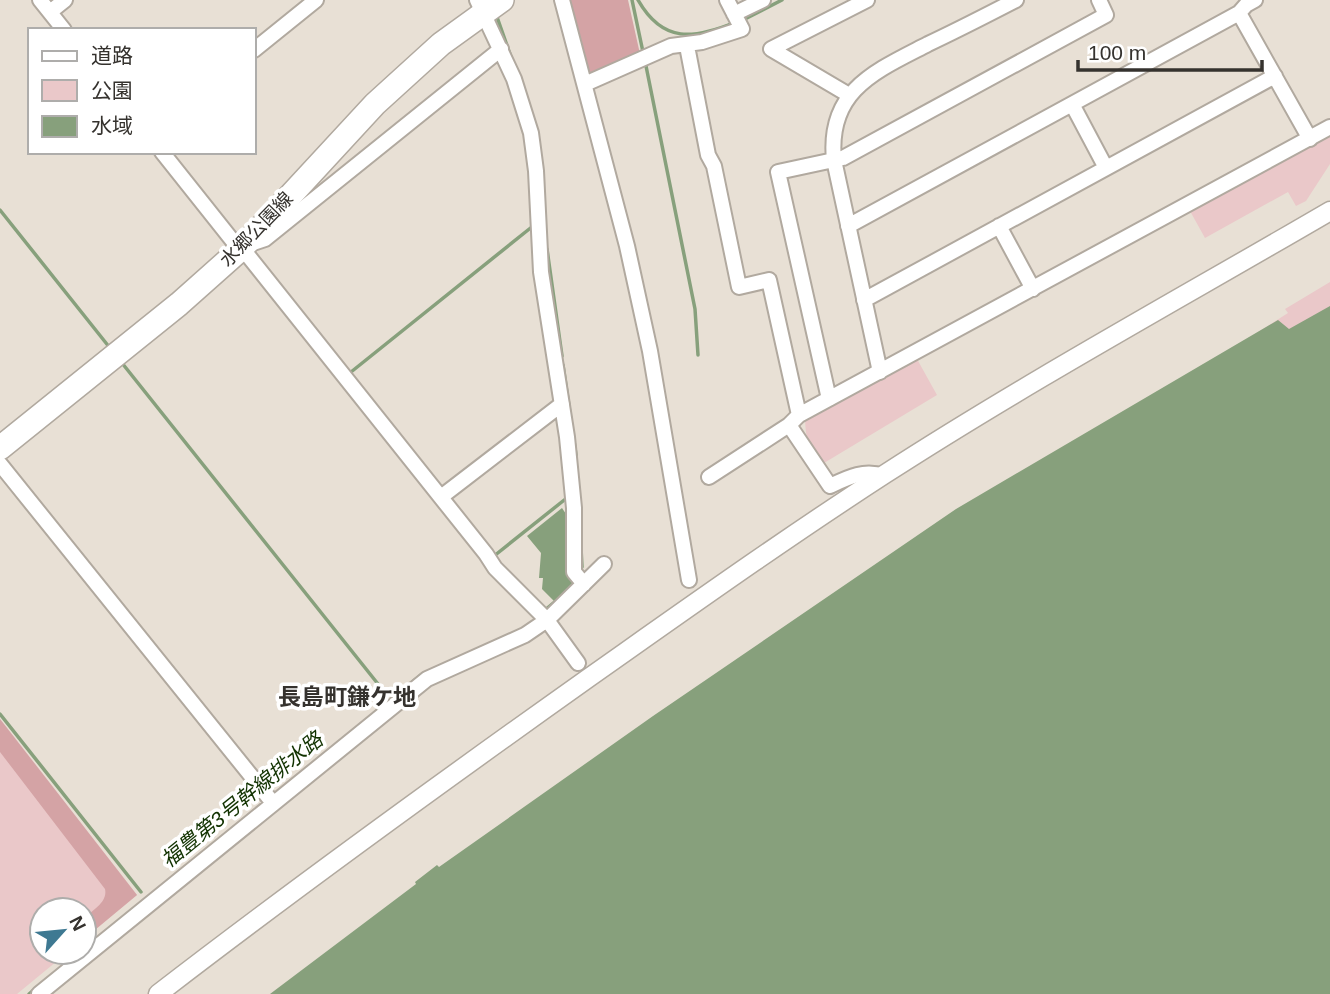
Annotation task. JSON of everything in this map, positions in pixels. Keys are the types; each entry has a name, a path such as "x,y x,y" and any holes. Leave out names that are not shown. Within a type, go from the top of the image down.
{"main road":[{"name":"水郷公園線","path":"0,448 179,304 242,248 375,104 487,4"}],"street":[{"path":"40,0 62,28"},
{"path":"50,12 65,0"},
{"path":"256,48 316,0"},
{"path":"562,0 628,246 647,338 689,580"},
{"path":"585,84 671,46 687,46 742,29 727,0"},
{"path":"737,19 763,0"},
{"path":"849,95 771,49 867,0"},
{"path":"880,372 834,160 834,129 839,112 849,95 873,72 1016,0"},
{"path":"829,399 778,172 843,158 1106,15 1099,0"},
{"path":"848,226 1239,13 1255,0"},
{"path":"487,4 531,133 536,172 541,272 562,404 574,508 575,572 584,584"},
{"path":"1239,13 1310,139"},
{"path":"687,46 708,155 714,166 739,287 769,280 794,420 831,486 872,472 883,476"},
{"path":"242,248 265,239 502,49"},
{"path":"864,300 1275,76"},
{"path":"1072,104 1106,168"},
{"path":"709,477 829,399 1330,127"},
{"path":"164,154 442,497 495,568 547,620 578,663"},
{"path":"158,994 254,920 462,768 678,614 883,476 961,426 1330,211"},
{"path":"999,226 1033,289"},
{"path":"442,497 562,404"},
{"path":"0,464 270,800"},
{"path":"39,994 270,800 427,679 526,635 547,620 604,564"}],"green space":[{"path":"1330,134 1330,164 1306,201 1296,206 1288,192 1205,238 1190,211"},
{"path":"1330,282 1330,331 1252,336 1288,313 1285,309"},
{"path":"917,359 937,395 824,463 809,443 805,419"},
{"path":"0,719 137,895 98,927 98,896 28,896 28,966 51,966 17,994 0,994"}],"shaded area":[{"path":"567,0 628,0 640,54 591,77 586,73"},
{"path":"0,719 137,895 98,927 98,906 104,898 105,889 0,752"}],"water":[{"path":"1330,306 1330,994 270,994 416,884 415,882 437,865 439,867 653,716 956,509 1278,320 1289,329"},
{"path":"562,508 566,514 568,572 577,582 556,603 542,589 543,578 539,578 541,553 527,536"}],"waterway":[{"path":"632,0 643,52"},
{"path":"638,0 658,24 681,34 706,32 736,22"},
{"path":"743,20 782,0"},
{"path":"497,17 511,57"},
{"path":"645,61 695,309 698,355"},
{"path":"0,210 110,348"},
{"path":"351,372 533,226"},
{"path":"547,249 562,356"},
{"path":"122,363 386,694"},
{"path":"563,365 576,455"},
{"path":"494,556 568,497"},
{"path":"581,548 582,567"},
{"path":"545,610 557,600"},
{"name":"福豊第3号幹線排水路","path":"374,713 422,674 518,631"},
{"path":"0,714 141,892"},
{"name":"福豊第3号幹線排水路","path":"29,994 36,988"}],"district":[{"name":"長島町鎌ケ地","path":"347,697"}]}
